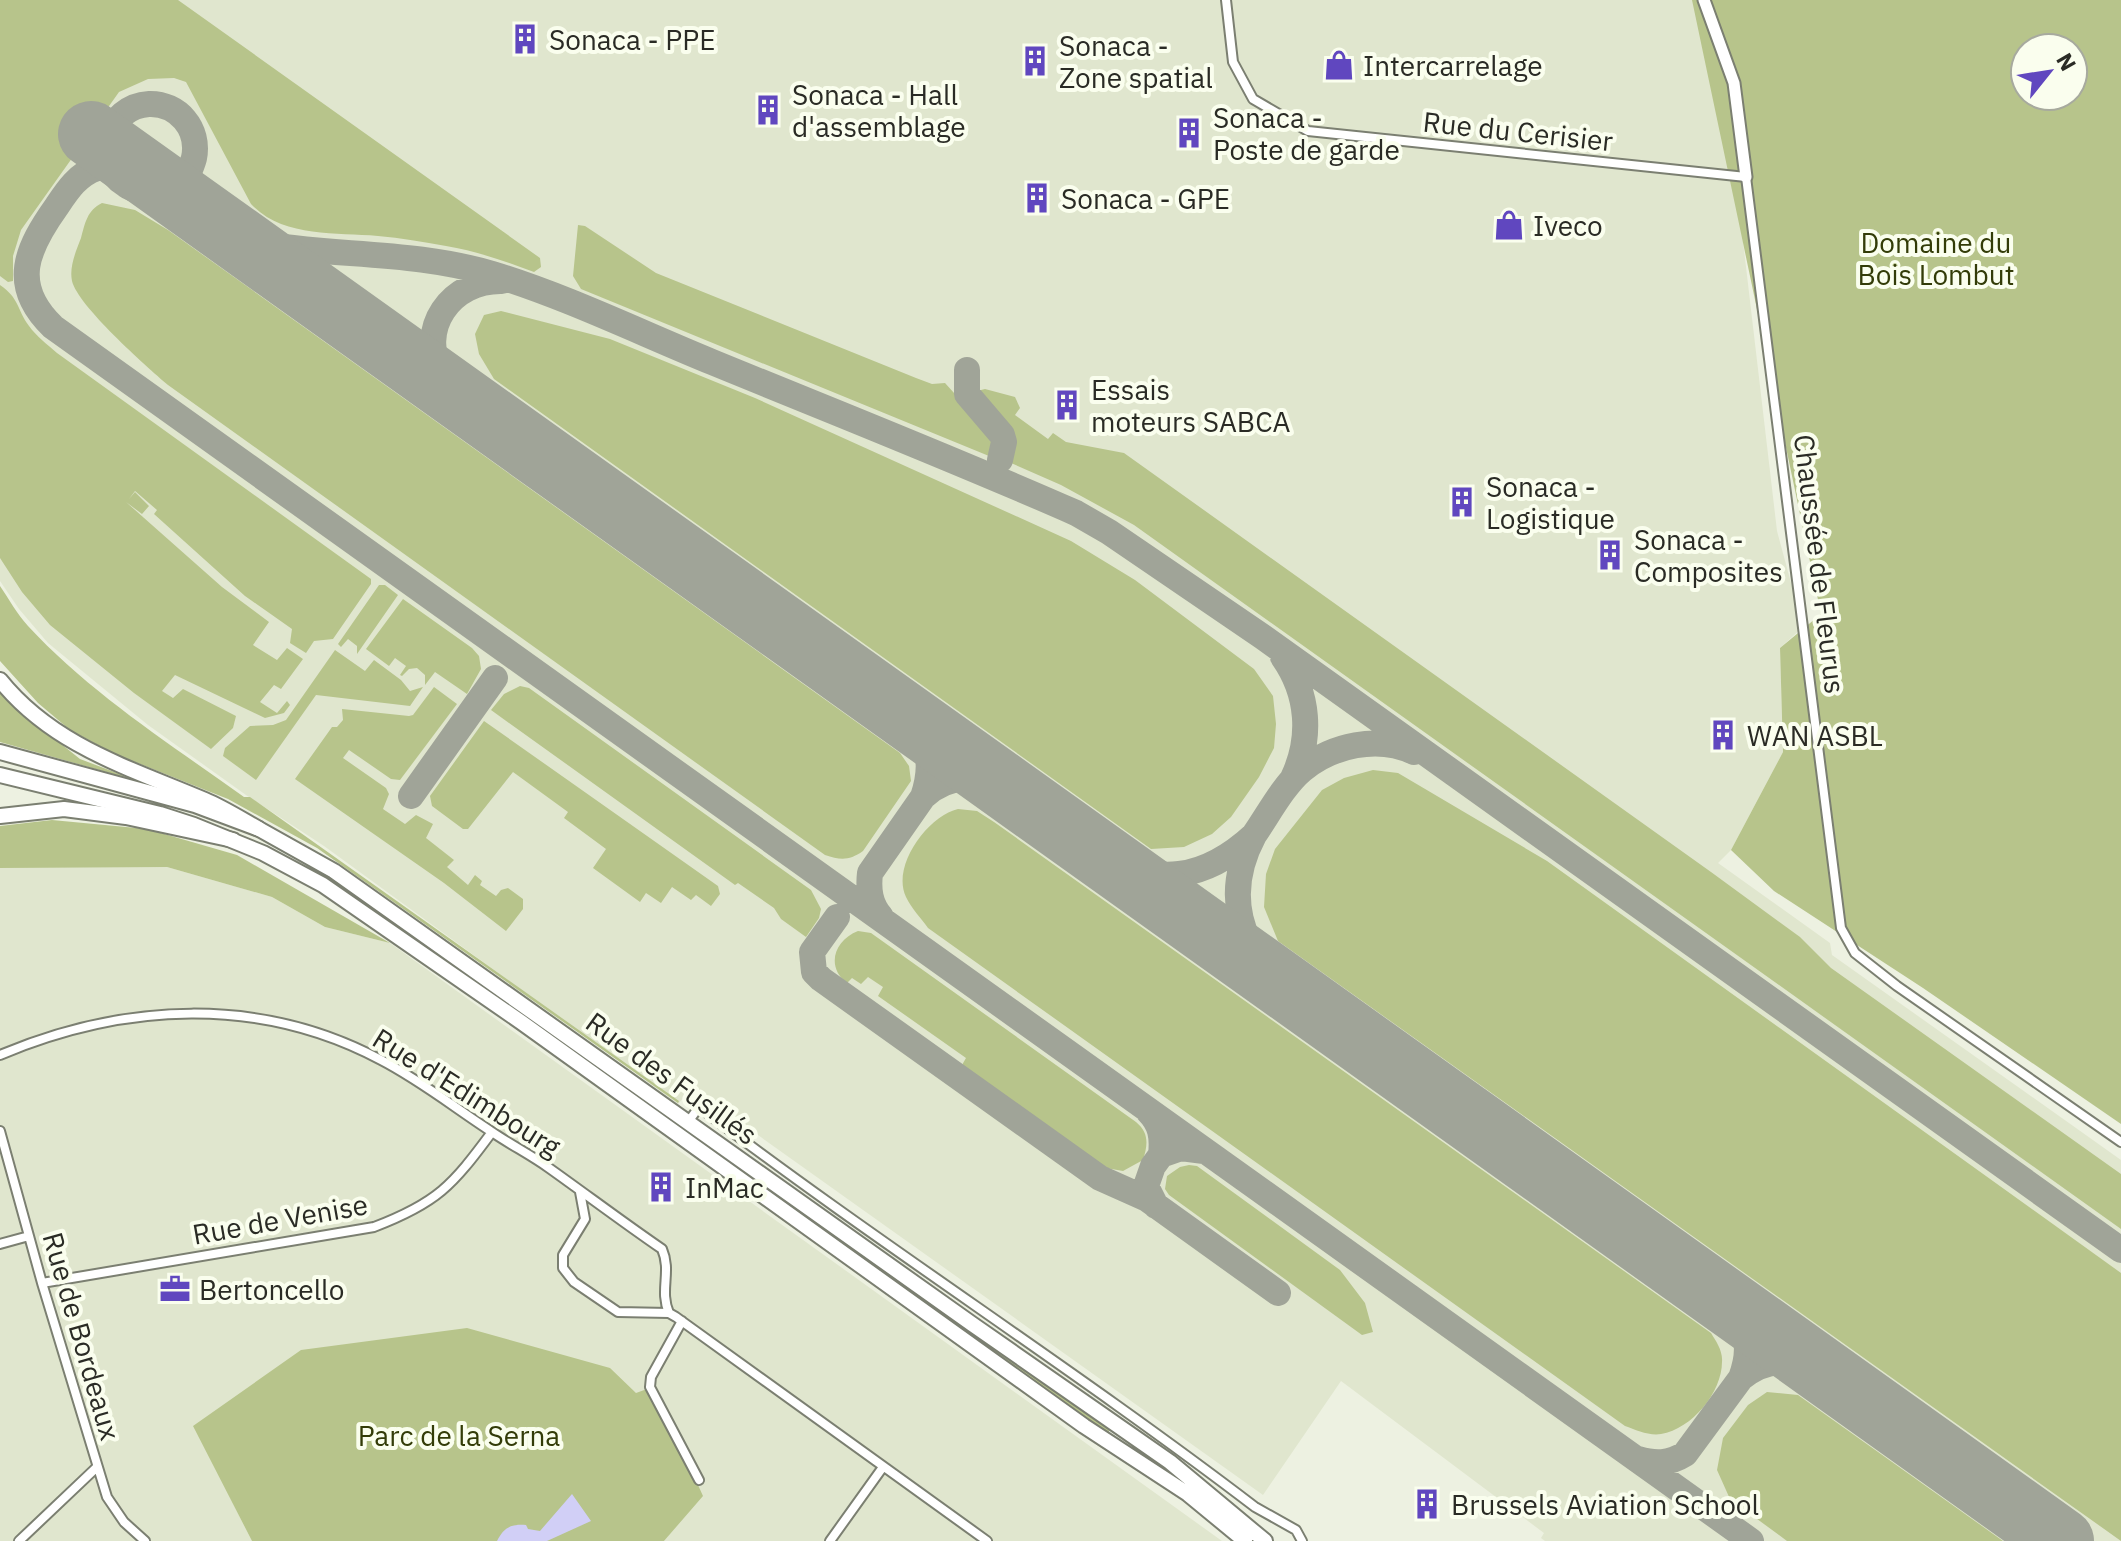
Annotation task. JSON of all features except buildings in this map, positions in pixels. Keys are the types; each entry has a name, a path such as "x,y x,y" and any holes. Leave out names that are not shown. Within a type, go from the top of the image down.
{"highway":[{"path":"0,680 23,706 77,745 131,771 207,801 259,829"},
{"name":"Rue des Fusillés","path":"0,752 195,805 259,829 360,887 1170,1462 1240,1517 1265,1541"},
{"name":"Rue des Fusillés","path":"0,775 160,814 233,840 297,870 380,922 903,1299 1093,1433 1188,1494 1245,1541"},
{"path":"0,816 64,809 126,817 233,840"}],"main road":[{"name":"Chaussée de Fleurus","path":"1704,0 1734,83 1746,177"}],"street":[{"name":"Rue du Cerisier","path":"1226,0 1233,62 1253,99 1308,131 1746,177"},
{"name":"Chaussée de Fleurus","path":"1746,177 1841,928 1855,953 1897,986 2121,1142"},
{"name":"Rue d'Edimbourg","path":"0,1055 73,1029 127,1017 194,1013 252,1018 311,1031 379,1059 419,1081 547,1166 662,1249 669,1263 664,1292 669,1313 618,1312 568,1275 563,1268 563,1255 585,1219 580,1191"},
{"path":"688,1122 699,1107 768,1160 862,1224 1255,1507 1296,1530 1302,1541"},
{"name":"Rue de Bordeaux","path":"0,1131 3,1150 107,1497 117,1514 145,1541"},
{"name":"Rue de Venise","path":"42,1283 374,1227 413,1212 442,1192 462,1173 492,1132"},
{"path":"0,1244 29,1236"},
{"path":"669,1313 987,1541"},
{"path":"682,1321 650,1381 654,1396 699,1480"},
{"path":"19,1541 97,1467"},
{"path":"830,1541 883,1467"}],"shaded area":[{"path":"0,0 1695,0 1725,88 1777,531 1803,627 1780,648 1783,752 1731,850 1718,863 1830,943 1832,955 2121,1160 2121,1541 1545,1541 1541,1538 1544,1533 1341,1381 1263,1495 692,1088 678,1104 324,846 148,725 48,643 0,581"},
{"path":"167,867 272,897 325,927 390,943 1222,1541 664,1541 702,1495 194,1426 252,1541 0,1541 0,868"}],"green space":[{"path":"0,0 178,0 540,258 541,267 534,272 457,248 387,237 310,231 278,223 251,204 186,82 174,78 148,79 119,92 21,230 13,256 13,281 8,282 0,276"},
{"name":"Domaine du Bois Lombut","path":"1692,0 2121,0 2121,1124 1923,988 1774,891 1731,850 1783,752 1780,648 1821,614"},
{"path":"102,203 135,210 168,230 900,753 909,766 911,781 863,851 844,859 825,855 168,385 99,320 72,281 72,265 85,223 93,209"},
{"path":"578,225 585,226 656,273 916,378 932,384 945,383 991,434 993,442 989,456 581,289 573,276"},
{"path":"0,285 15,299 32,330 57,353 371,579 371,584 333,639 314,641 306,653 290,643 292,629 245,596 154,514 157,510 135,491 129,499 135,492 149,506 142,514 126,502 222,587 269,622 253,645 277,660 287,648 303,659 281,689 274,685 260,702 277,713 287,701 290,705 284,713 265,718 175,675 162,691 173,698 183,689 236,716 233,728 211,749 134,693 50,625 22,592 0,558"},
{"path":"501,311 610,339 755,398 1071,541 1135,580 1254,669 1273,696 1276,724 1274,748 1259,777 1231,817 1212,834 1184,847 1151,849 494,379 479,354 475,334 484,315"},
{"path":"985,389 1015,397 1020,408 1015,415 1048,439 1053,433 1066,442 1124,453 1711,872 1800,937 1831,968 2121,1174 2121,1229 1134,525 1061,485 1011,463 1013,441 1005,426 979,396"},
{"path":"379,585 385,585 398,595 357,654 357,646 348,639 341,647 338,644"},
{"path":"0,586 24,621 104,696 678,1103 317,848 228,799 115,754 70,730 38,703 0,661"},
{"path":"403,599 479,656 481,669 467,694 435,672 425,685 425,675 417,668 409,669 402,676 406,666 395,658 389,666 366,649"},
{"path":"335,650 365,671 374,660 401,680 410,691 423,687 410,706 316,695 256,780 223,756 225,748 250,726 273,725 286,720"},
{"path":"520,686 529,688 811,890 821,909 819,918 806,937 781,919 774,908 738,883 735,885 491,710 504,694"},
{"path":"434,687 457,704 400,780 391,779 349,750 343,758 386,788 389,794 383,809 405,824 416,815 433,824 426,838 454,860 447,867 468,885 475,875 482,881 480,885 496,896 508,888 523,899 523,909 506,931 444,883 295,779 332,727 337,727 343,720 342,709 409,716"},
{"path":"0,690 11,704 80,759 138,781 0,742"},
{"path":"484,721 718,886 720,894 711,906 696,895 691,900 672,887 661,903 646,893 640,902 593,868 606,849 564,818 568,812 513,772 468,829 463,829 432,806 430,796"},
{"path":"1373,770 1398,773 1547,861 2121,1273 2121,1541 1278,941 1264,907 1266,874 1275,849 1322,790 1344,778"},
{"path":"958,809 977,811 994,822 1711,1333 1722,1362 1721,1374 1711,1397 1694,1417 1673,1431 1647,1433 1625,1426 928,928 906,897 904,871 908,857 924,832 935,821"},
{"path":"52,820 147,829 237,855 390,943 325,927 272,897 167,867 0,868 0,826"},
{"path":"858,931 871,933 1136,1122 1146,1139 1143,1160 1123,1171 1106,1168 962,1065 966,1058 878,996 883,987 868,977 861,984 852,978 847,983 836,969 836,954 843,941"},
{"path":"672,1117 1110,1430 1107,1434 669,1121"},
{"path":"1189,1165 1197,1166 1340,1270 1365,1303 1373,1332 1362,1335 1169,1195 1165,1189 1167,1176"},
{"name":"Parc de la Serna","path":"467,1328 610,1368 636,1393 647,1389 699,1480 703,1496 664,1541 252,1541 193,1426 301,1350"},
{"path":"1767,1392 1798,1395 2003,1541 1787,1541 1730,1499 1717,1470 1723,1438 1748,1405"}],"water":[{"path":"572,1494 591,1521 547,1541 497,1541 502,1532 512,1526 526,1525 528,1529 540,1531"}],"taxiway":[{"path":"180,197 132,188 114,175 106,150 114,124 123,114 135,107 160,105 178,113 185,120 194,137 195,147 187,194 205,215 243,240 280,247 432,261 462,266 520,283 1076,513 1109,532 1263,637 2121,1250"},
{"path":"151,177 118,166 104,166 90,171 74,184 46,222 31,252 27,281 39,311 53,327 1751,1541"},
{"path":"478,410 445,380 435,358 433,341 443,310 454,298 467,289 502,281"},
{"path":"967,370 967,394 1002,435 1004,442 1000,460"},
{"path":"1283,657 1298,686 1305,716 1303,747 1293,778"},
{"path":"411,796 495,678"},
{"path":"905,715 927,753 929,763 923,797 944,783 965,779 1010,790"},
{"path":"1254,835 1295,777 1327,754 1371,744 1386,744 1414,752"},
{"path":"881,917 871,896 870,873 923,797"},
{"path":"1098,853 1140,871 1160,875 1179,874 1217,862 1254,835 1239,878 1241,918 1257,956 1288,989"},
{"path":"837,917 812,952 814,972 821,979 1100,1178 1147,1199 1278,1293"},
{"path":"1148,1111 1160,1131 1161,1155 1181,1148 1204,1151"},
{"path":"1156,1206 1146,1186 1153,1166 1161,1155"},
{"path":"1723,1299 1745,1336 1747,1355 1741,1378 1762,1366 1782,1362 1826,1373"},
{"path":"1638,1459 1662,1462 1685,1454 1741,1378"}],"runway":[{"path":"91,134 2061,1541"}],"place":[{"name":"Sonaca - PPE","path":"525,39"},
{"name":"Sonaca - Zone spatial","path":"1035,61"},
{"name":"Intercarrelage","path":"1339,65"},
{"name":"Sonaca - Hall d'assemblage","path":"768,110"},
{"name":"Sonaca - Poste de garde","path":"1189,133"},
{"name":"Sonaca - GPE","path":"1037,198"},
{"name":"Iveco","path":"1509,225"},
{"name":"Essais moteurs SABCA","path":"1067,405"},
{"name":"Sonaca - Logistique","path":"1462,502"},
{"name":"Sonaca - Composites","path":"1610,555"},
{"name":"WAN ASBL","path":"1723,735"},
{"name":"InMac","path":"661,1187"},
{"name":"Bertoncello","path":"175,1289"},
{"name":"Brussels Aviation School","path":"1427,1504"}]}
